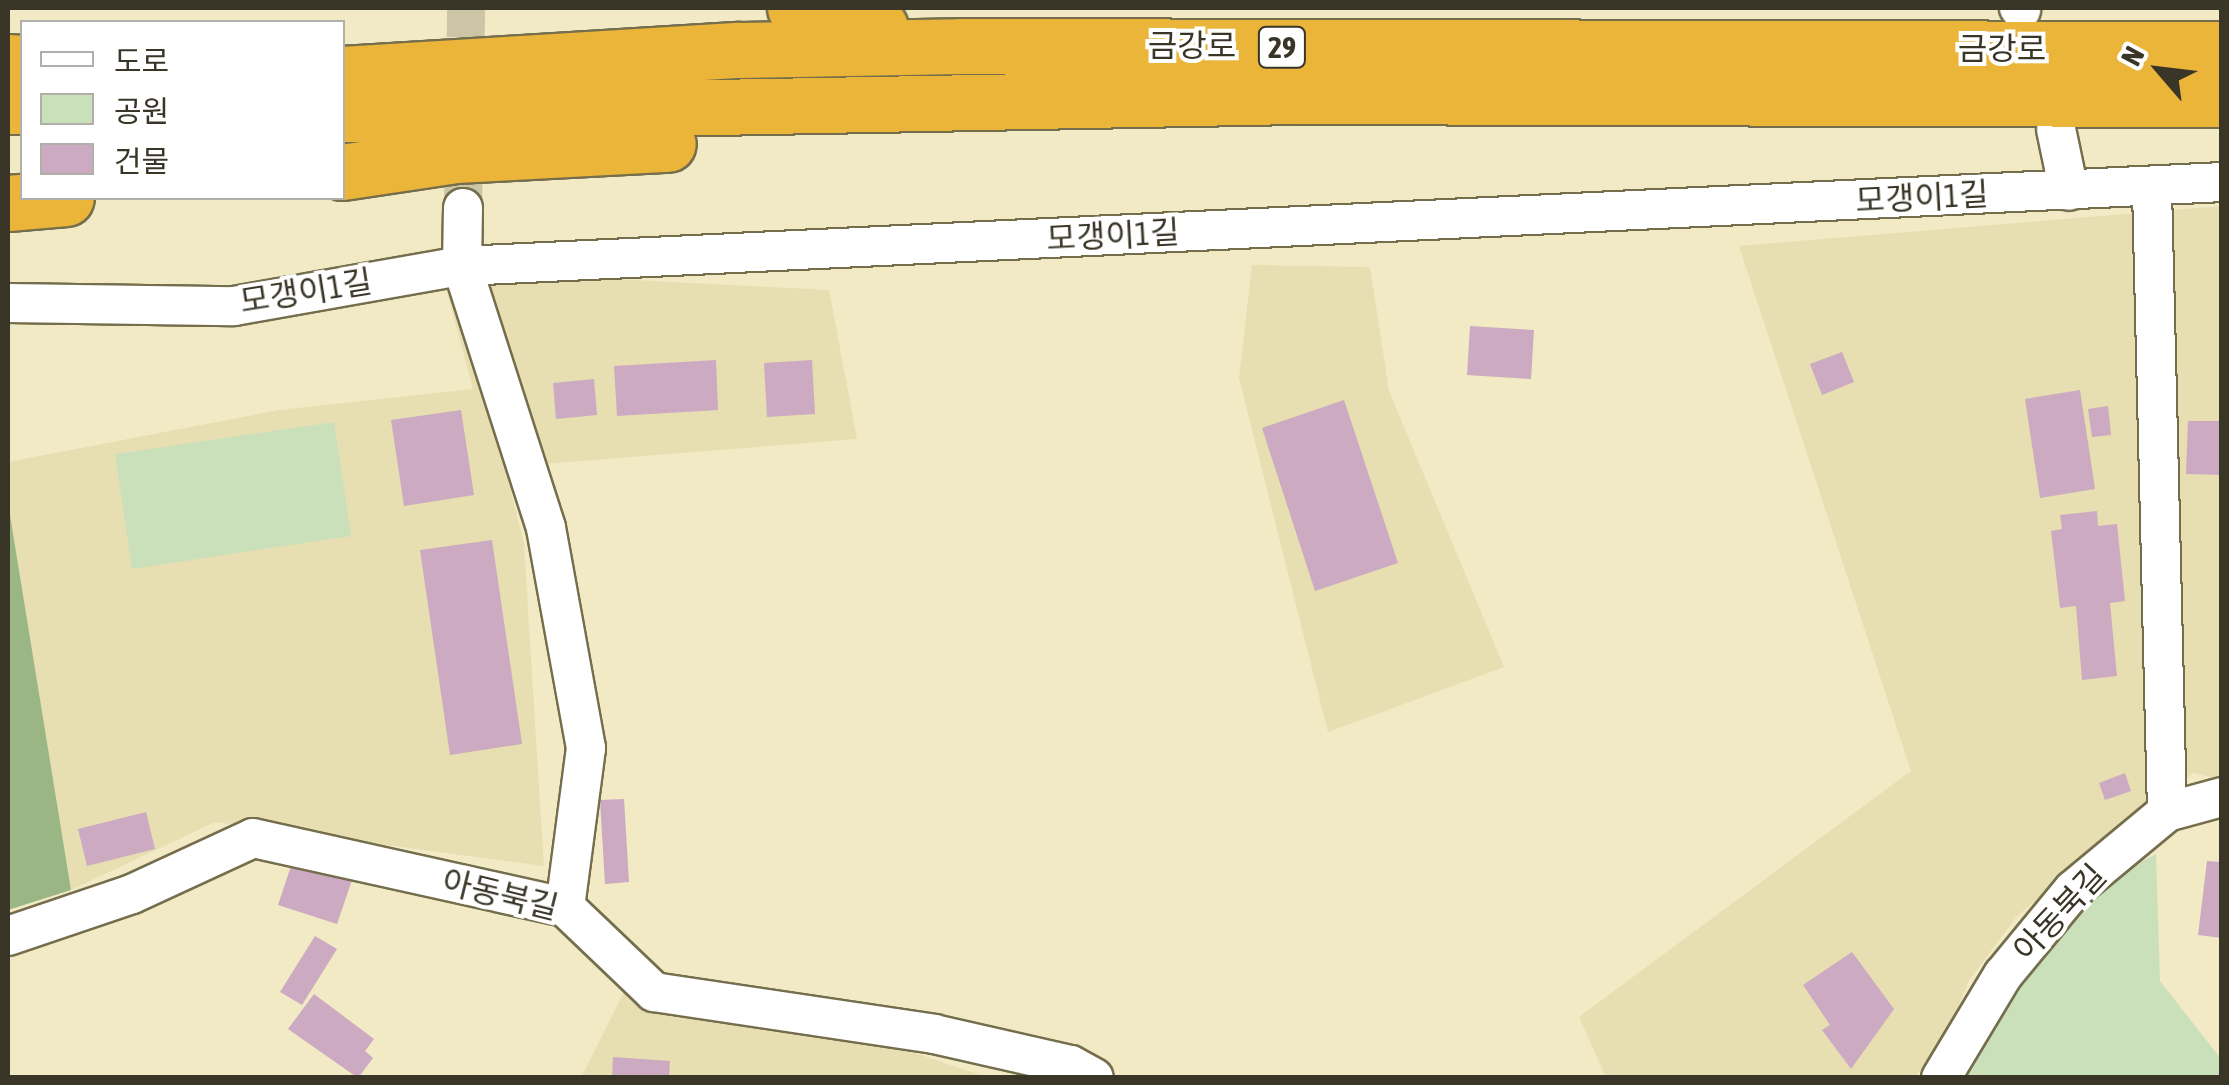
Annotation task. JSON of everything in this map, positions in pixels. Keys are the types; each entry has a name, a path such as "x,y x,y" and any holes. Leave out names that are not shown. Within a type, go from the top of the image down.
{"highway":[{"path":"795,8 961,46"},
{"name":"금강로","path":"345,74 740,50 961,46 2222,49"},
{"path":"345,172 456,155 1244,114 1295,96"},
{"name":"금강로","path":"345,114 1295,96 2222,100"},
{"path":"8,203 43,200"}],"street":[{"path":"2056,130 2069,191"},
{"name":"모갱이1길","path":"8,303 234,306 462,266 2152,189 2222,182"},
{"path":"2152,189 2167,812"},
{"path":"463,208 462,266 546,528 586,748 565,907"},
{"name":"아동북길","path":"1941,1078 2029,939 2072,890 2167,812 2222,797"},
{"name":"아동북길","path":"8,936 132,894 254,838 565,907 654,992 934,1034 1071,1066 1094,1078"}],"shaded area":[{"path":"2221,206 2221,779 2193,773 2017,916 1968,982 1942,1048 1914,1077 1606,1077 1579,1017 1911,771 1739,246"},
{"path":"1252,265 1370,267 1389,391 1504,667 1328,732 1239,378"},
{"path":"441,270 829,290 857,439 505,467 524,544 544,866 215,822 71,890 8,506 8,462 279,410 473,389"},
{"path":"624,992 918,1054 986,1077 581,1078"}],"green space":[{"path":"334,422 351,536 132,569 115,454"},
{"path":"8,503 71,890 8,910"},
{"path":"2156,854 2160,981 2221,1059 2221,1077 1959,1078 2002,1008 2094,887"}],"building":[{"path":"1470,326 1534,330 1531,379 1467,375"},
{"path":"1842,352 1854,382 1822,395 1810,364"},
{"path":"716,360 718,410 617,416 614,366"},
{"path":"812,360 815,414 767,417 764,363"},
{"path":"594,379 597,415 556,419 553,383"},
{"path":"2080,390 2095,489 2040,498 2025,399"},
{"path":"1344,400 1398,563 1315,591 1262,428"},
{"path":"2108,406 2111,435 2092,437 2088,409"},
{"path":"461,410 474,495 404,506 391,420"},
{"path":"2188,421 2222,421 2222,475 2186,474"},
{"path":"2097,511 2098,526 2117,524 2125,601 2110,603 2117,676 2082,680 2076,606 2060,608 2051,531 2062,529 2060,515"},
{"path":"492,540 522,744 450,755 420,550"},
{"path":"2125,773 2131,791 2105,800 2099,783"},
{"path":"624,799 629,882 605,884 600,800"},
{"path":"146,812 155,849 87,866 78,829"},
{"path":"293,860 352,880 337,924 278,905"},
{"path":"2207,861 2222,862 2222,938 2198,935"},
{"path":"315,936 337,949 302,1005 280,992"},
{"path":"1852,952 1894,1009 1851,1069 1822,1030 1830,1025 1803,985"},
{"path":"314,994 374,1039 365,1051 373,1058 358,1078 288,1029"},
{"path":"613,1057 670,1061 669,1078 612,1078"}],"tunnel":[{"path":"463,208 466,8"}]}
